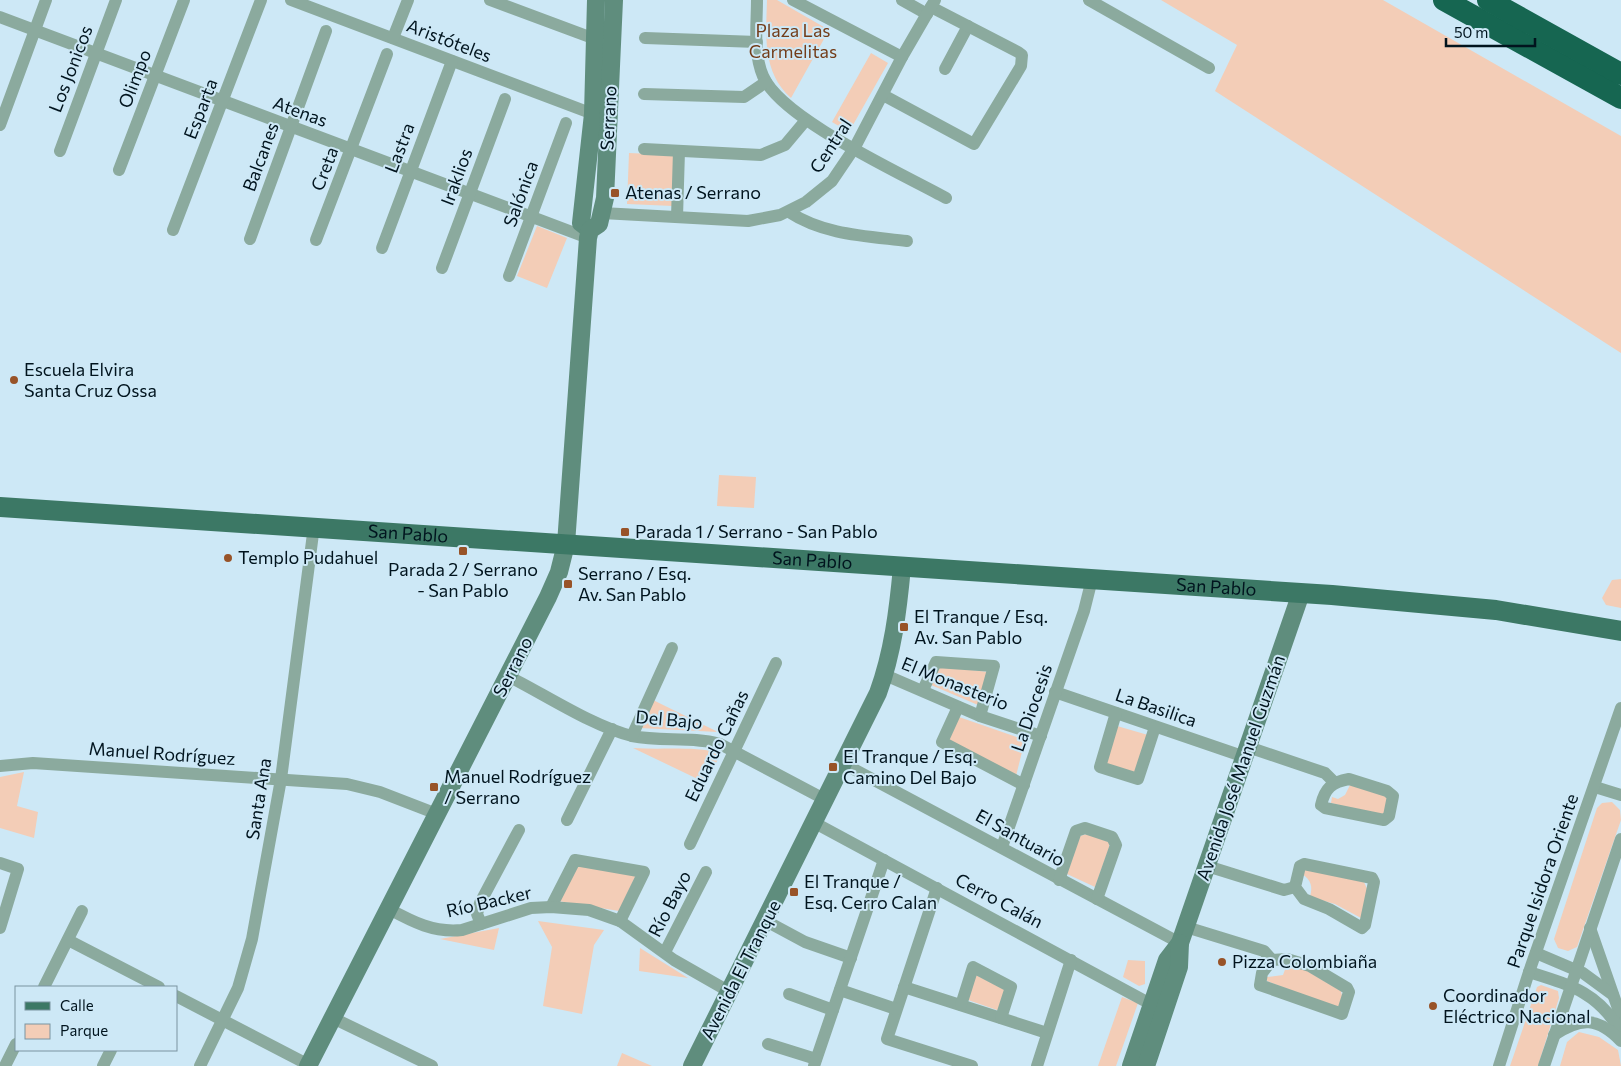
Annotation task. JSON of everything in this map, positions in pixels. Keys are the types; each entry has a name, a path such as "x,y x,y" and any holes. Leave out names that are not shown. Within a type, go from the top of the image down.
{"highway":[{"path":"1444,0 1621,98"},
{"path":"1488,0 1621,74"}],"main road":[{"name":"Serrano","path":"308,1065 548,598 559,572 566,544 589,234 580,223 594,114 596,0"},
{"name":"Serrano","path":"602,213 614,0"},
{"path":"589,234 599,224 602,213"},
{"name":"San Pablo","path":"0,507 314,526 1301,593 1451,605 1537,616 1621,631"},
{"name":"Avenida El Tranque","path":"692,1066 815,823 885,675 895,633 902,567"},
{"name":"Avenida José Manuel Guzmán","path":"1146,1066 1167,960 1183,935 1301,593"},
{"name":"Avenida José Manuel Guzmán","path":"1131,1066 1158,1008"}],"street":[{"path":"0,125 46,0"},
{"name":"Los Jonicos","path":"60,151 116,0"},
{"name":"Olimpo","path":"119,170 184,0"},
{"name":"Esparta","path":"173,230 261,0"},
{"name":"Aristóteles","path":"291,0 594,114"},
{"path":"393,38 408,0"},
{"path":"490,0 595,39"},
{"path":"757,0 757,42 760,69 766,82 781,101 806,120 946,198"},
{"path":"793,0 902,57"},
{"path":"883,95 974,144 1022,60 1018,52 931,7 902,0"},
{"path":"1089,0 1209,68"},
{"name":"Central","path":"602,213 748,221 770,218 789,212 824,190 855,148 902,57 931,7"},
{"name":"Atenas","path":"0,18 531,217 589,234"},
{"path":"946,69 968,26"},
{"name":"Balcanes","path":"250,239 326,31"},
{"path":"645,38 757,42"},
{"name":"Creta","path":"316,240 387,54"},
{"name":"Lastra","path":"382,248 452,61"},
{"path":"644,94 744,97 766,82"},
{"name":"Iraklios","path":"442,268 505,98"},
{"path":"644,149 761,155 785,144 806,120"},
{"name":"Salónica","path":"509,276 566,123"},
{"path":"677,217 679,152"},
{"path":"789,212 809,224 825,230 907,241"},
{"name":"Santa Ana","path":"200,1066 238,988 249,957 281,779 314,526"},
{"name":"La Diocesis","path":"1002,847 1084,610 1092,579"},
{"path":"632,736 672,648"},
{"path":"923,690 936,662 994,666 980,716"},
{"name":"Eduardo Cañas","path":"690,844 776,663"},
{"name":"El Monasterio","path":"885,675 980,716 1041,736"},
{"name":"Del Bajo","path":"508,676 612,729 632,736 712,742 735,751 826,800"},
{"name":"La Basilica","path":"1056,692 1155,727 1325,773 1334,782"},
{"path":"958,707 942,742 1024,785"},
{"name":"Parque Isidora Oriente","path":"1499,1066 1529,972 1621,708"},
{"path":"1116,713 1100,766 1138,779 1155,727"},
{"path":"567,820 612,729"},
{"name":"Manuel Rodríguez","path":"0,766 33,763 359,786 438,814"},
{"name":"El Santuario","path":"844,764 1002,847 1097,900 1183,935 1264,951 1272,960"},
{"path":"1349,779 1387,791 1392,796 1389,816 1384,820 1324,808 1321,805 1324,792 1334,782 1349,779"},
{"path":"1595,787 1621,795"},
{"name":"Cerro Calán","path":"815,823 1158,1008"},
{"path":"1060,880 1076,831 1085,828 1112,837 1116,845 1097,900"},
{"path":"480,924 477,914 480,903 519,830"},
{"path":"1544,1066 1569,985 1621,839"},
{"path":"551,907 575,860 644,872 620,921"},
{"path":"768,1044 815,1062 884,860"},
{"path":"0,862 18,869 0,928"},
{"path":"1304,864 1372,878 1374,882 1366,925 1362,928 1329,909 1304,899 1295,887 1300,866 1304,864"},
{"path":"1207,866 1284,890 1295,887"},
{"name":"Río Bayo","path":"665,952 706,872"},
{"path":"937,888 887,1039 938,1061 972,1066"},
{"name":"Río Backer","path":"389,909 413,922 440,931 462,930 531,908 551,907 589,910 620,921 665,952 730,992"},
{"path":"45,986 82,911"},
{"path":"766,921 804,942 851,958"},
{"path":"1590,928 1621,1017"},
{"path":"68,940 144,984"},
{"path":"1536,953 1575,969 1612,995"},
{"name":"El Santuario","path":"1287,959 1310,966 1346,988 1349,992 1342,1014 1260,985 1262,973 1272,960 1287,959"},
{"path":"1037,1066 1071,960"},
{"path":"961,1005 973,967 1011,987 1001,1018"},
{"path":"1529,972 1569,985 1598,1002 1611,1015 1621,1032"},
{"path":"904,987 1047,1033"},
{"path":"840,990 896,1008"},
{"path":"789,994 833,1010"},
{"path":"178,997 308,1065"},
{"path":"333,1018 414,1062 432,1066"},
{"path":"1554,1035 1574,1024 1588,1022 1604,1026 1621,1041"},
{"path":"5,1066 15,1046"},
{"path":"103,1066 110,1051"}],"green space":[{"name":"Plaza Las Carmelitas","path":"767,0 777,0 829,30 791,98 775,77 770,65 766,27"},
{"path":"1161,0 1383,0 1621,136 1621,353 1215,91 1237,45"},
{"name":"Plaza Las Carmelitas","path":"871,53 888,63 849,132 832,122"},
{"path":"629,153 675,155 673,206 627,204"},
{"path":"537,226 567,238 547,288 517,276"},
{"path":"719,475 756,477 754,508 717,506"},
{"path":"1621,579 1621,608 1606,605 1602,598 1612,580"},
{"path":"939,666 988,672 978,705 931,685"},
{"path":"653,700 718,732 640,728"},
{"path":"959,717 1025,740 1016,776 949,740"},
{"path":"1117,726 1148,735 1136,774 1105,764"},
{"path":"633,748 689,749 721,753 706,783"},
{"path":"24,772 17,806 38,812 34,838 0,828 0,777"},
{"path":"1350,785 1385,795 1389,800 1384,816 1331,803 1332,797 1338,799 1345,795"},
{"path":"1612,802 1620,810 1621,820 1577,947 1568,951 1558,948 1554,939 1597,808 1602,803"},
{"path":"1087,834 1109,842 1109,848 1095,887 1067,874 1080,836"},
{"path":"577,866 636,875 619,911 558,901"},
{"path":"1303,869 1364,882 1368,891 1361,918 1335,904 1310,897 1310,884 1302,874"},
{"path":"538,921 604,930 594,945 582,1014 543,1006 552,947"},
{"path":"499,928 494,950 440,939"},
{"path":"640,948 688,978 639,971"},
{"path":"1128,960 1145,961 1145,984 1139,986 1123,977"},
{"path":"1287,964 1302,968 1341,991 1342,996 1339,1006 1334,1007 1267,981 1267,977 1283,975"},
{"path":"976,975 1005,990 1000,1011 968,1000"},
{"path":"1541,985 1558,991 1559,998 1538,1066 1510,1066 1537,987"},
{"path":"1122,997 1138,1003 1116,1066 1098,1066"},
{"path":"1579,1032 1599,1037 1618,1050 1621,1066 1560,1066 1567,1042"},
{"path":"622,1053 652,1066 617,1066"}],"place":[{"name":"Atenas / Serrano","path":"615,193"},
{"name":"Escuela Elvira Santa Cruz Ossa","path":"14,380"},
{"name":"Parada 1 / Serrano - San Pablo","path":"625,532"},
{"name":"Parada 2 / Serrano - San Pablo","path":"463,551"},
{"name":"Templo Pudahuel","path":"228,558"},
{"name":"Serrano / Esq. Av. San Pablo","path":"568,584"},
{"name":"El Tranque / Esq. Av. San Pablo","path":"904,627"},
{"name":"El Tranque / Esq. Camino Del Bajo","path":"833,767"},
{"name":"Manuel Rodríguez / Serrano","path":"434,787"},
{"name":"El Tranque / Esq. Cerro Calan","path":"794,892"},
{"name":"Pizza Colombiaña","path":"1222,962"},
{"name":"Coordinador Eléctrico Nacional","path":"1433,1006"}]}
